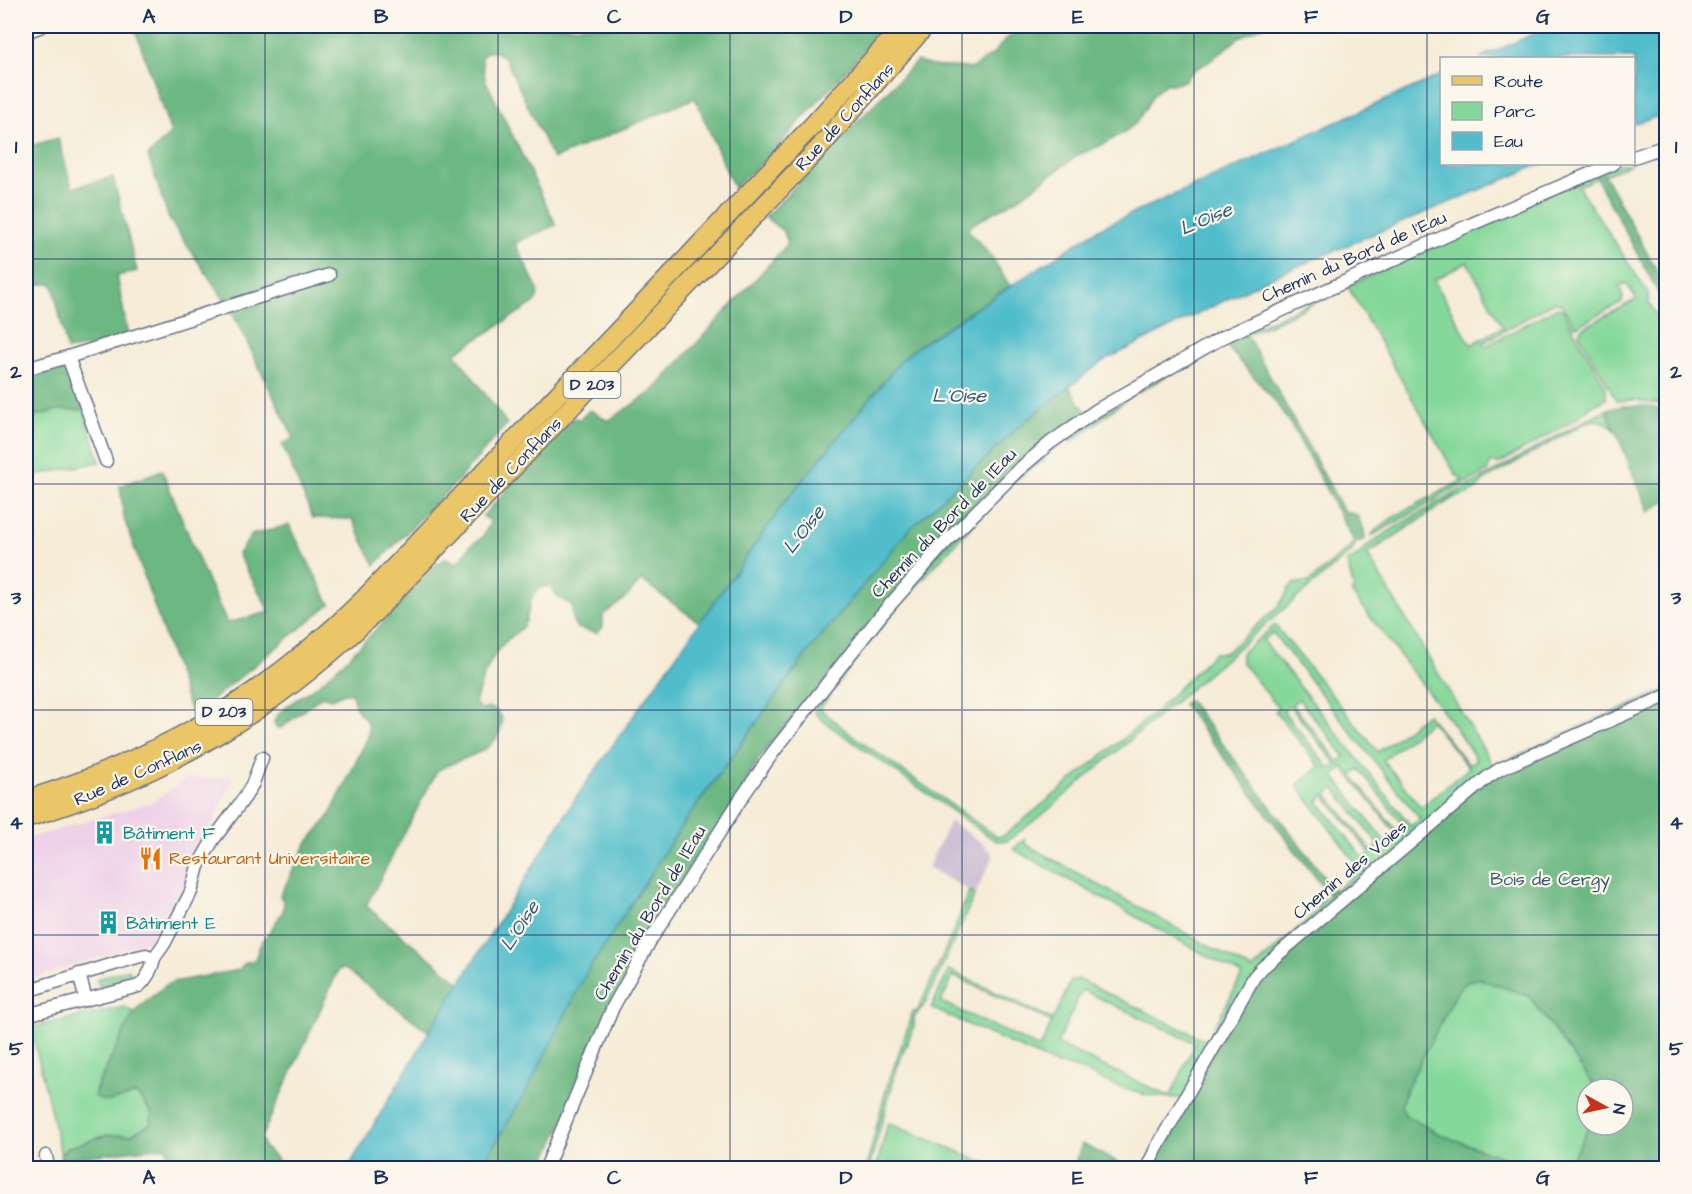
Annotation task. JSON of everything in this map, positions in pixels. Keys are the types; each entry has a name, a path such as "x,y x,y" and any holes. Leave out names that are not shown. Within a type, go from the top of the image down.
{"main road":[{"name":"Rue de Conflans","path":"26,800 100,775 181,737 257,690 319,641 363,600 813,125 903,26"},
{"name":"Rue de Conflans","path":"26,818 115,788 188,753 239,723 272,700 334,651 377,610 804,164 866,97 925,26"}],"street":[{"path":"26,32 42,26"},
{"path":"1635,157 1666,146"},
{"name":"Chemin du Bord de l'Eau","path":"546,1168 613,1007 650,941 742,797 774,751 881,615 943,545 1016,472 1050,443 1097,410 1223,337 1472,224 1611,165"},
{"path":"26,369 329,275"},
{"path":"68,357 106,461"},
{"name":"Chemin des Voies","path":"1147,1168 1254,978 1262,968 1488,777 1500,769 1666,696"},
{"path":"26,1015 139,986 149,974 154,958 164,944 191,892 198,866 213,840 245,797 262,758"},
{"path":"26,991 146,955 154,958"},
{"path":"79,974 86,1000"}],"shaded area":[{"path":"187,778 234,778 218,810 185,893 162,937 26,981 26,839 152,802"},
{"path":"950,821 987,846 985,849 990,849 993,857 975,894 928,867"}],"green space":[{"path":"134,26 886,26 770,155 734,188 695,98 553,159 505,58 495,52 484,53 482,59 485,79 556,225 515,243 538,290 534,303 455,353 507,424 457,481 375,565 352,519 313,518 282,444 294,438 230,308 169,219 148,156 171,133"},
{"path":"1027,26 1263,26 1239,38 1210,61 1194,70 1184,81 1165,84 1154,94 1136,123 1123,133 1078,155 1019,198 973,224 968,230 991,256 1010,286 918,346 901,361 787,499 700,623 641,580 626,598 603,615 603,627 597,633 577,628 573,621 572,605 560,599 550,586 537,590 531,600 524,625 503,644 489,665 475,703 480,709 492,709 499,713 502,722 498,736 484,750 437,771 366,906 460,983 429,1032 345,969 339,969 261,1138 264,1147 286,1168 164,1168 168,1151 165,1147 61,1159 60,1156 67,1148 107,1135 131,1135 150,1124 152,1114 136,1094 109,1101 99,1099 94,1095 128,1023 138,1008 166,985 239,970 245,963 255,960 260,945 283,912 284,902 280,896 307,843 329,817 368,737 367,722 354,704 351,693 344,693 331,699 322,696 281,728 276,727 274,722 276,717 319,684 350,656 437,564 446,558 454,563 460,561 471,545 482,538 491,521 483,516 574,418 580,419 590,410 608,421 652,392 785,247 787,241 784,232 765,217 917,61 923,64 971,69 992,55 1006,39"},
{"path":"58,138 72,188 113,177 137,271 117,276 129,341 67,350 53,284 33,284 26,277 26,147"},
{"path":"1617,165 1629,165 1578,186 1648,293 1649,303 1666,333 1666,405 1634,400 1617,401 1579,334 1580,330 1637,299 1626,283 1619,286 1623,297 1622,302 1577,326 1561,304 1555,302 1483,343 1486,346 1556,308 1562,309 1606,388 1606,399 1589,408 1575,420 1502,462 1489,465 1488,471 1371,536 1388,521 1463,480 1456,475 1348,287 1267,326 1224,343 1131,396 1071,442 1066,437 1050,450 1043,462 1035,465 1010,485 939,562 877,633 820,709 849,733 997,837 1005,835 1154,713 1214,653 1225,653 1279,606 1290,587 1295,583 1309,582 1355,543 1352,551 1042,815 1007,841 996,841 823,721 815,713 815,705 935,556 1043,451 1199,353 1484,224 1510,215 1538,198","holes":["1467,262 1503,327 1471,345 1434,280"]},
{"path":"1604,174 1666,288 1666,307 1596,177"},
{"path":"1247,335 1344,511 1357,515 1364,530 1365,539 1355,543 1293,428 1275,401 1224,343"},
{"path":"67,359 84,410 58,410 26,418 26,368"},
{"path":"1069,387 1086,412 1018,465 805,703 772,741 753,768 740,795 649,938 542,1168 480,1168 526,1092 584,977 678,831 807,653 908,531 1023,423"},
{"path":"1622,406 1649,406 1666,411 1666,500 1649,512 1607,410"},
{"path":"58,410 84,410 100,462 26,477 26,418"},
{"path":"1607,410 1615,431 1603,421 1587,422 1483,481 1470,493 1453,498 1367,554 1494,767 1666,690 1666,694 1182,1098 1155,1096 1138,1093 1079,1069 1058,1065 931,1008 949,970 1052,1019 1071,981 1078,979 1207,1041 1242,975 1013,849 1025,839 1025,844 1252,970 1317,911 1318,904 1361,870 1297,785 1320,767 1275,711 1278,707 1242,663 1243,652 1275,625 1378,752 1427,714 1469,765 1476,759 1455,727 1351,592 1354,589 1347,562 1359,555 1378,538 1408,520","holes":["1273,633 1420,819 1411,826 1263,640","1299,699 1345,757 1339,762 1292,704","1290,706 1336,764 1330,769 1283,711","1431,721 1469,768 1421,807 1383,760","1343,767 1397,835 1386,843 1334,776","1359,769 1406,829 1400,835 1352,775","1334,788 1379,845 1372,851 1327,794","1324,795 1370,853 1364,859 1318,801","953,976 1052,1022 1040,1048 941,1002","1082,990 1195,1043 1170,1097 1057,1044"]},
{"path":"162,470 227,623 270,612 238,554 252,535 289,525 330,604 192,716 124,518 120,486"},
{"name":"Bois de Cergy","path":"1666,691 1666,1168 1565,1168 1584,1137 1635,1137 1635,1077 1588,1077 1529,996 1480,979 1470,980 1458,990 1405,1091 1401,1107 1406,1116 1439,1134 1530,1168 1155,1168 1158,1156 1250,983 1493,772"},
{"path":"1189,700 1335,891 1329,895 1183,704"},
{"path":"969,891 975,894 925,1004 914,1017 914,1026 897,1068 869,1168 866,1168 886,1090 913,1012 918,1011"},
{"path":"129,969 131,977 99,986 97,979"},
{"path":"1480,979 1529,996 1588,1077 1575,1077 1575,1137 1584,1137 1565,1168 1530,1168 1439,1134 1406,1116 1401,1107 1405,1091 1458,990 1470,980"},
{"path":"125,1007 134,1013 95,1090 107,1101 136,1094 152,1114 150,1124 131,1135 107,1135 67,1148 61,1155 31,1027"},
{"path":"888,1123 999,1168 876,1168"},
{"path":"1082,1144 1129,1168 1073,1168"}],"water":[{"path":"1561,26 1666,26 1666,114 1635,124 1635,57 1481,57 1531,35"},
{"name":"L’Oise","path":"1440,75 1440,165 1539,165 1272,277 1103,361 1023,423 908,531 807,653 678,831 584,977 526,1092 480,1168 348,1168 429,1032 577,796 787,499 901,361 918,346 1102,227"}],"place":[{"name":"Bâtiment F","path":"105,833"},
{"name":"Restaurant Universitaire","path":"151,858"},
{"name":"Bâtiment E","path":"108,923"}],"water label":[{"name":"L'Oise","path":"1206,219"},
{"name":"L'Oise","path":"804,530"},
{"name":"L'Oise","path":"520,926"}]}
